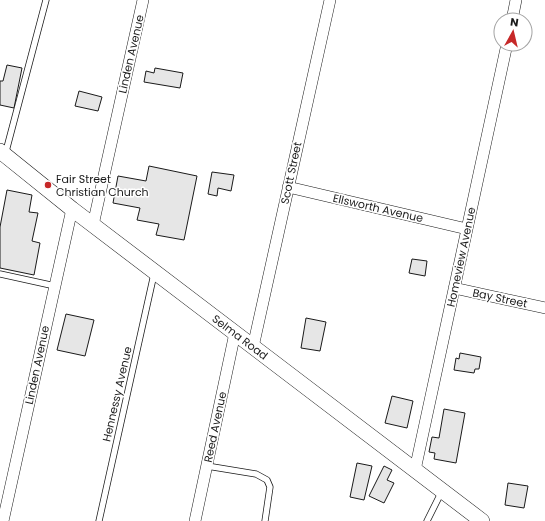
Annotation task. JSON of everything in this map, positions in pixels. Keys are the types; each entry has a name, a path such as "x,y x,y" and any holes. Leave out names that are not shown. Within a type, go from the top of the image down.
{"street":[{"name":"Linden Avenue","path":"93,225 143,0"},
{"name":"Scott Street","path":"253,347 330,0"},
{"path":"514,12 516,0"},
{"name":"Homeview Avenue","path":"415,470 505,52"},
{"name":"Selma Road","path":"3,153 72,209 482,521"},
{"name":"Ellsworth Avenue","path":"288,188 467,229"},
{"name":"Linden Avenue","path":"3,521 72,209"},
{"name":"Bay Street","path":"454,288 545,308"},
{"name":"Reed Avenue","path":"195,521 235,333"}],"lane":[{"path":"3,153 46,0"},
{"name":"Hennessy Avenue","path":"99,521 155,272"},
{"path":"0,274 55,286"},
{"path":"207,466 256,474 267,480 270,487 265,521"},
{"path":"427,521 442,490"}],"building":[{"path":"7,65 22,68 14,108 0,105 0,81 3,81"},
{"path":"155,68 183,73 180,88 144,82 146,71 154,73"},
{"path":"79,91 102,97 98,111 75,106"},
{"path":"149,166 197,176 184,240 156,235 159,224 137,220 140,208 113,203 118,176 146,181"},
{"path":"212,172 234,175 231,191 218,188 217,196 208,194"},
{"path":"7,190 32,195 29,212 38,213 32,241 40,243 34,275 0,268 0,227"},
{"path":"412,259 427,261 425,276 409,273"},
{"path":"66,314 94,320 85,356 57,350"},
{"path":"306,318 326,322 320,351 301,348"},
{"path":"460,353 481,357 479,369 475,369 474,373 454,370 456,358 459,359"},
{"path":"392,396 413,401 407,428 385,423"},
{"path":"444,409 465,413 456,463 434,459 435,453 429,452 432,437 439,438"},
{"path":"357,463 372,466 364,500 350,497"},
{"path":"384,466 392,470 387,480 394,483 384,503 369,496"},
{"path":"508,483 528,486 524,508 505,505"}],"place":[{"name":"Fair Street Christian Church","path":"48,185"}]}
